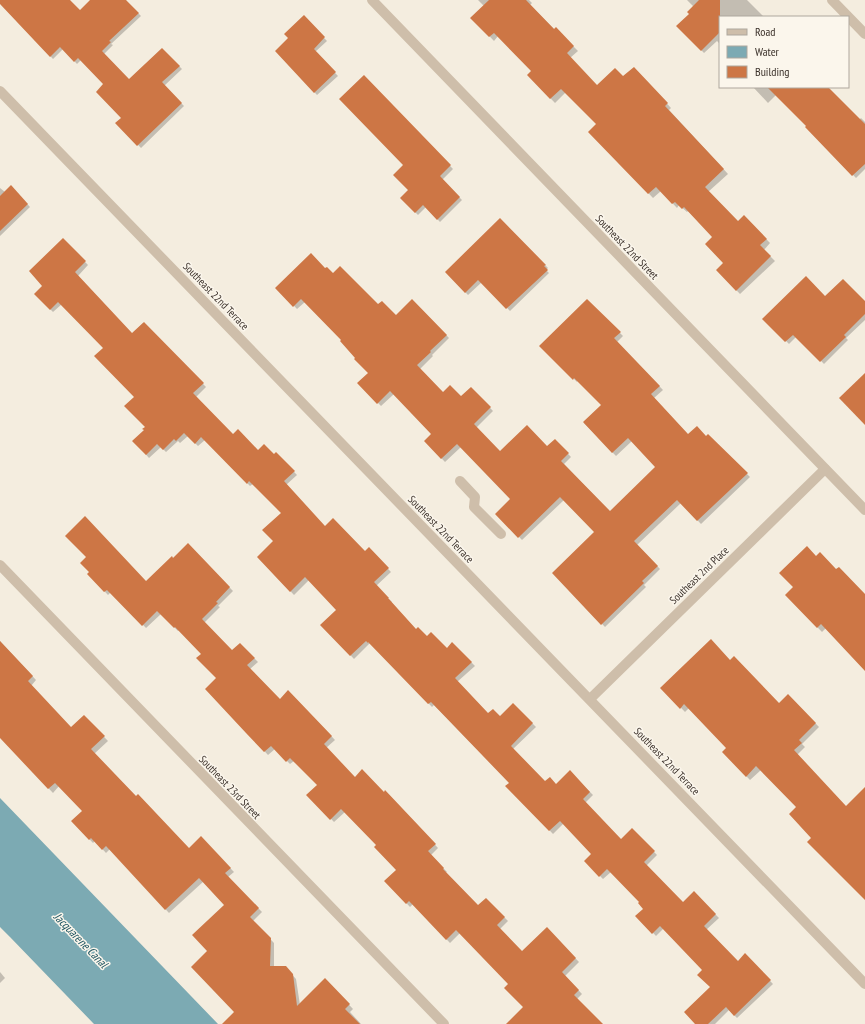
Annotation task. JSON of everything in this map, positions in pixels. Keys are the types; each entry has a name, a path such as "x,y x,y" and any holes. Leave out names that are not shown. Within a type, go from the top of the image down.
{"street":[{"name":"Southeast 22nd Street","path":"372,0 865,510"},
{"path":"832,0 848,16"},
{"path":"849,18 865,34"},
{"name":"Southeast 22nd Terrace","path":"0,91 865,984"},
{"name":"Southeast 2nd Place","path":"590,699 825,469"},
{"path":"460,481 475,497 474,507 501,534"},
{"name":"Southeast 23rd Street","path":"0,566 444,1024"}],"water":[{"name":"Jacquarene Canal","path":"0,798 218,1024 94,1024 0,927"}],"building":[{"path":"0,0 70,0 80,10 90,0 126,0 139,13 109,41 111,42 102,51 129,79 162,48 180,66 162,82 182,103 137,146 115,123 121,118 96,92 103,84 78,58 74,62 60,47 50,57 0,4"},
{"path":"489,0 526,0 554,29 556,27 574,46 567,53 597,85 615,68 623,76 634,67 668,103 665,106 724,169 705,187 738,221 744,215 767,239 760,245 771,256 736,291 716,270 723,263 705,244 712,237 684,207 682,209 675,202 672,204 656,187 648,194 588,132 596,124 561,89 550,99 527,75 531,71 494,33 489,37 470,18"},
{"path":"699,0 720,0 719,33 701,51 676,26 689,14 687,12"},
{"path":"304,15 325,37 314,49 336,72 314,93 275,51 288,38 284,34"},
{"path":"364,75 451,165 440,176 460,197 437,220 423,205 415,213 400,198 408,190 393,175 403,165 339,99"},
{"path":"768,88 829,88 865,124 865,164 852,176 805,127 806,126"},
{"path":"11,185 28,204 0,231 0,196"},
{"path":"500,218 546,265 544,266 548,270 506,309 478,280 465,293 445,272"},
{"path":"63,238 86,261 75,272 132,333 144,322 204,383 193,393 233,434 238,429 258,450 264,444 274,454 276,452 295,471 284,481 325,526 333,518 365,551 369,547 389,568 374,582 416,629 418,627 427,636 431,632 447,648 452,642 472,662 455,678 488,713 493,709 500,716 513,703 533,723 511,746 545,781 550,777 556,784 570,770 590,792 583,799 621,839 632,828 655,851 644,862 683,902 694,891 716,914 704,926 738,961 745,953 771,980 734,1016 726,1007 708,1024 695,1024 684,1012 710,987 697,975 702,970 660,926 652,934 635,916 643,909 638,903 639,902 607,869 599,877 584,861 591,854 560,821 549,831 505,786 509,783 431,702 428,704 368,642 366,641 350,656 320,625 336,610 305,577 290,592 257,557 273,541 262,530 281,513 249,481 247,484 201,437 195,444 184,433 176,441 174,439 163,450 157,444 146,455 132,441 144,430 142,429 145,427 124,406 134,397 94,356 103,348 58,302 50,310 34,294 42,286 29,271"},
{"path":"311,253 325,268 327,267 333,273 340,266 378,304 382,301 396,315 412,299 447,335 417,365 443,392 450,385 461,396 471,387 491,407 474,424 500,451 527,425 547,446 555,439 569,453 561,461 610,511 655,467 628,438 612,453 583,422 601,405 539,346 587,299 621,332 614,338 660,386 651,394 688,434 697,426 706,436 708,434 748,473 697,521 677,500 634,541 658,566 642,581 644,583 601,625 552,573 594,532 560,497 518,538 495,514 510,499 457,444 441,459 424,441 431,434 390,391 377,404 357,383 368,373 354,359 355,358 340,341 341,340 301,299 293,307 275,288"},
{"path":"806,276 825,296 843,279 865,301 865,314 844,335 846,337 820,362 793,335 785,342 762,319"},
{"path":"865,373 865,425 839,398"},
{"path":"85,516 146,581 188,543 230,587 216,602 218,603 202,619 232,650 240,643 255,658 247,665 280,699 288,690 332,736 324,744 355,777 362,769 384,792 385,790 436,844 428,851 444,868 443,869 478,905 486,898 505,917 497,925 522,951 547,927 576,958 562,972 579,990 574,995 603,1024 506,1024 523,1007 504,988 508,984 456,930 446,940 409,901 406,904 384,881 396,870 374,847 376,845 341,809 330,820 306,795 317,785 290,758 286,762 271,746 264,752 205,689 216,678 196,658 201,654 157,611 142,626 107,590 104,592 87,574 89,572 80,563 86,557 65,536"},
{"path":"807,546 816,556 820,552 836,569 839,567 865,594 865,671 821,624 817,628 785,595 793,587 779,573"},
{"path":"711,639 730,660 734,656 779,703 788,694 816,723 799,740 802,743 794,750 846,806 865,787 865,900 807,842 811,838 789,814 796,807 756,766 746,777 722,752 726,748 684,704 680,709 660,688"},
{"path":"0,641 33,676 28,681 71,727 84,715 105,736 91,749 136,796 138,794 189,848 201,836 231,868 225,873 259,908 250,917 271,938 270,966 286,966 293,974 297,1006 325,978 350,1004 345,1009 360,1024 222,1024 234,1012 191,967 207,951 192,935 224,905 199,878 165,910 106,846 102,850 91,838 89,840 71,821 82,811 55,783 48,789 0,738"}]}
